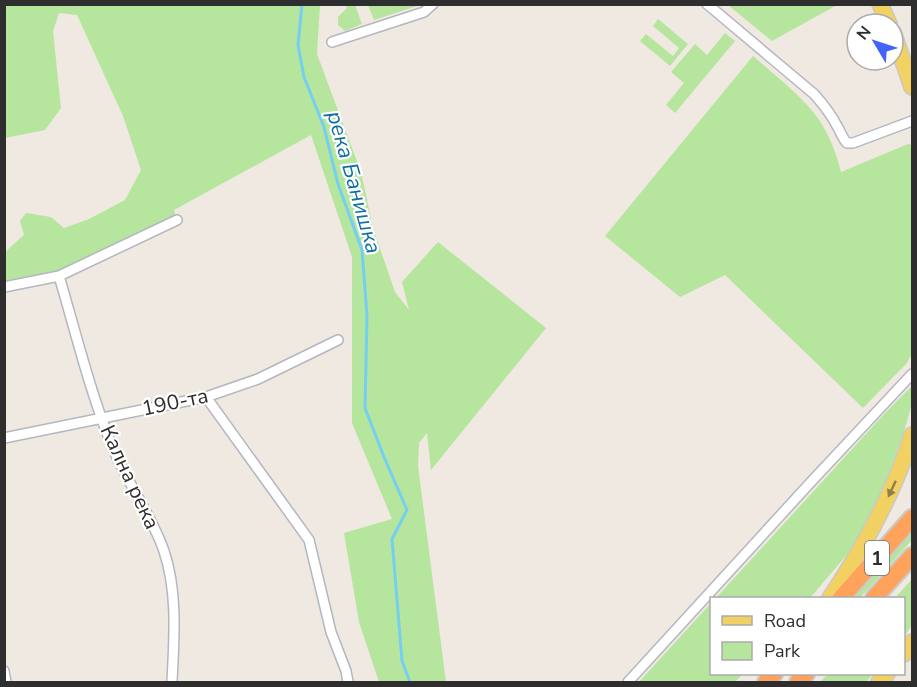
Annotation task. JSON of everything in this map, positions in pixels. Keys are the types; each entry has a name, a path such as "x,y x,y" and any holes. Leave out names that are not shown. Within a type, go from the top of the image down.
{"highway":[{"name":"1","path":"835,596 912,518"},
{"name":"1","path":"875,597 912,556"}],"main road":[{"path":"905,67 912,87"},
{"path":"835,596 875,524 896,480 912,435"}],"street":[{"path":"332,42 424,12 433,4"},
{"path":"707,4 814,94 828,110 843,140 847,143 853,143 912,121"},
{"path":"4,287 59,276 177,220"},
{"name":"Кална река","path":"59,276 110,444 164,550 174,597 172,682"},
{"name":"190-та","path":"4,438 206,397 258,379 338,340"},
{"path":"628,682 912,374"},
{"path":"206,397 309,540 331,632 348,682"},
{"path":"4,671 6,682"}],"green space":[{"path":"5,5 320,5 317,54 361,172 373,228 395,292 409,310 402,282 438,242 546,328 431,470 427,433 419,443 418,466 446,682 379,682 359,622 344,533 392,519 352,423 352,257 311,135 174,210 176,217 59,272 5,283 4,253 24,235 20,221 26,213 51,217 64,228 89,219 125,200 141,170 123,116 77,15 59,13 53,31 61,108 45,130 5,138"},
{"path":"347,5 355,5 362,24 345,31 338,25 338,17"},
{"path":"368,5 420,5 374,20"},
{"path":"728,5 837,5 772,41"},
{"path":"658,19 688,44 670,66 640,41 646,34 673,56 679,48 653,26"},
{"path":"725,33 735,41 675,113 666,105 684,83 671,72 695,44 707,55"},
{"path":"753,56 814,113 829,137 841,172 908,144 912,145 912,353 907,363 863,408 725,275 680,297 605,236"},
{"path":"912,386 912,403 904,432 872,512 850,551 811,597 717,597"},
{"path":"912,533 912,540 861,597 855,597"},
{"path":"912,579 912,625 905,636 905,597 896,597"},
{"path":"710,604 710,675 742,675 735,682 639,682"},
{"path":"827,675 872,675 866,682 820,682"}],"waterway":[{"name":"река Банишка","path":"302,4 298,45 304,77 324,127 338,184 362,250 367,315 365,408 407,510 392,539 402,661 410,682"}]}
